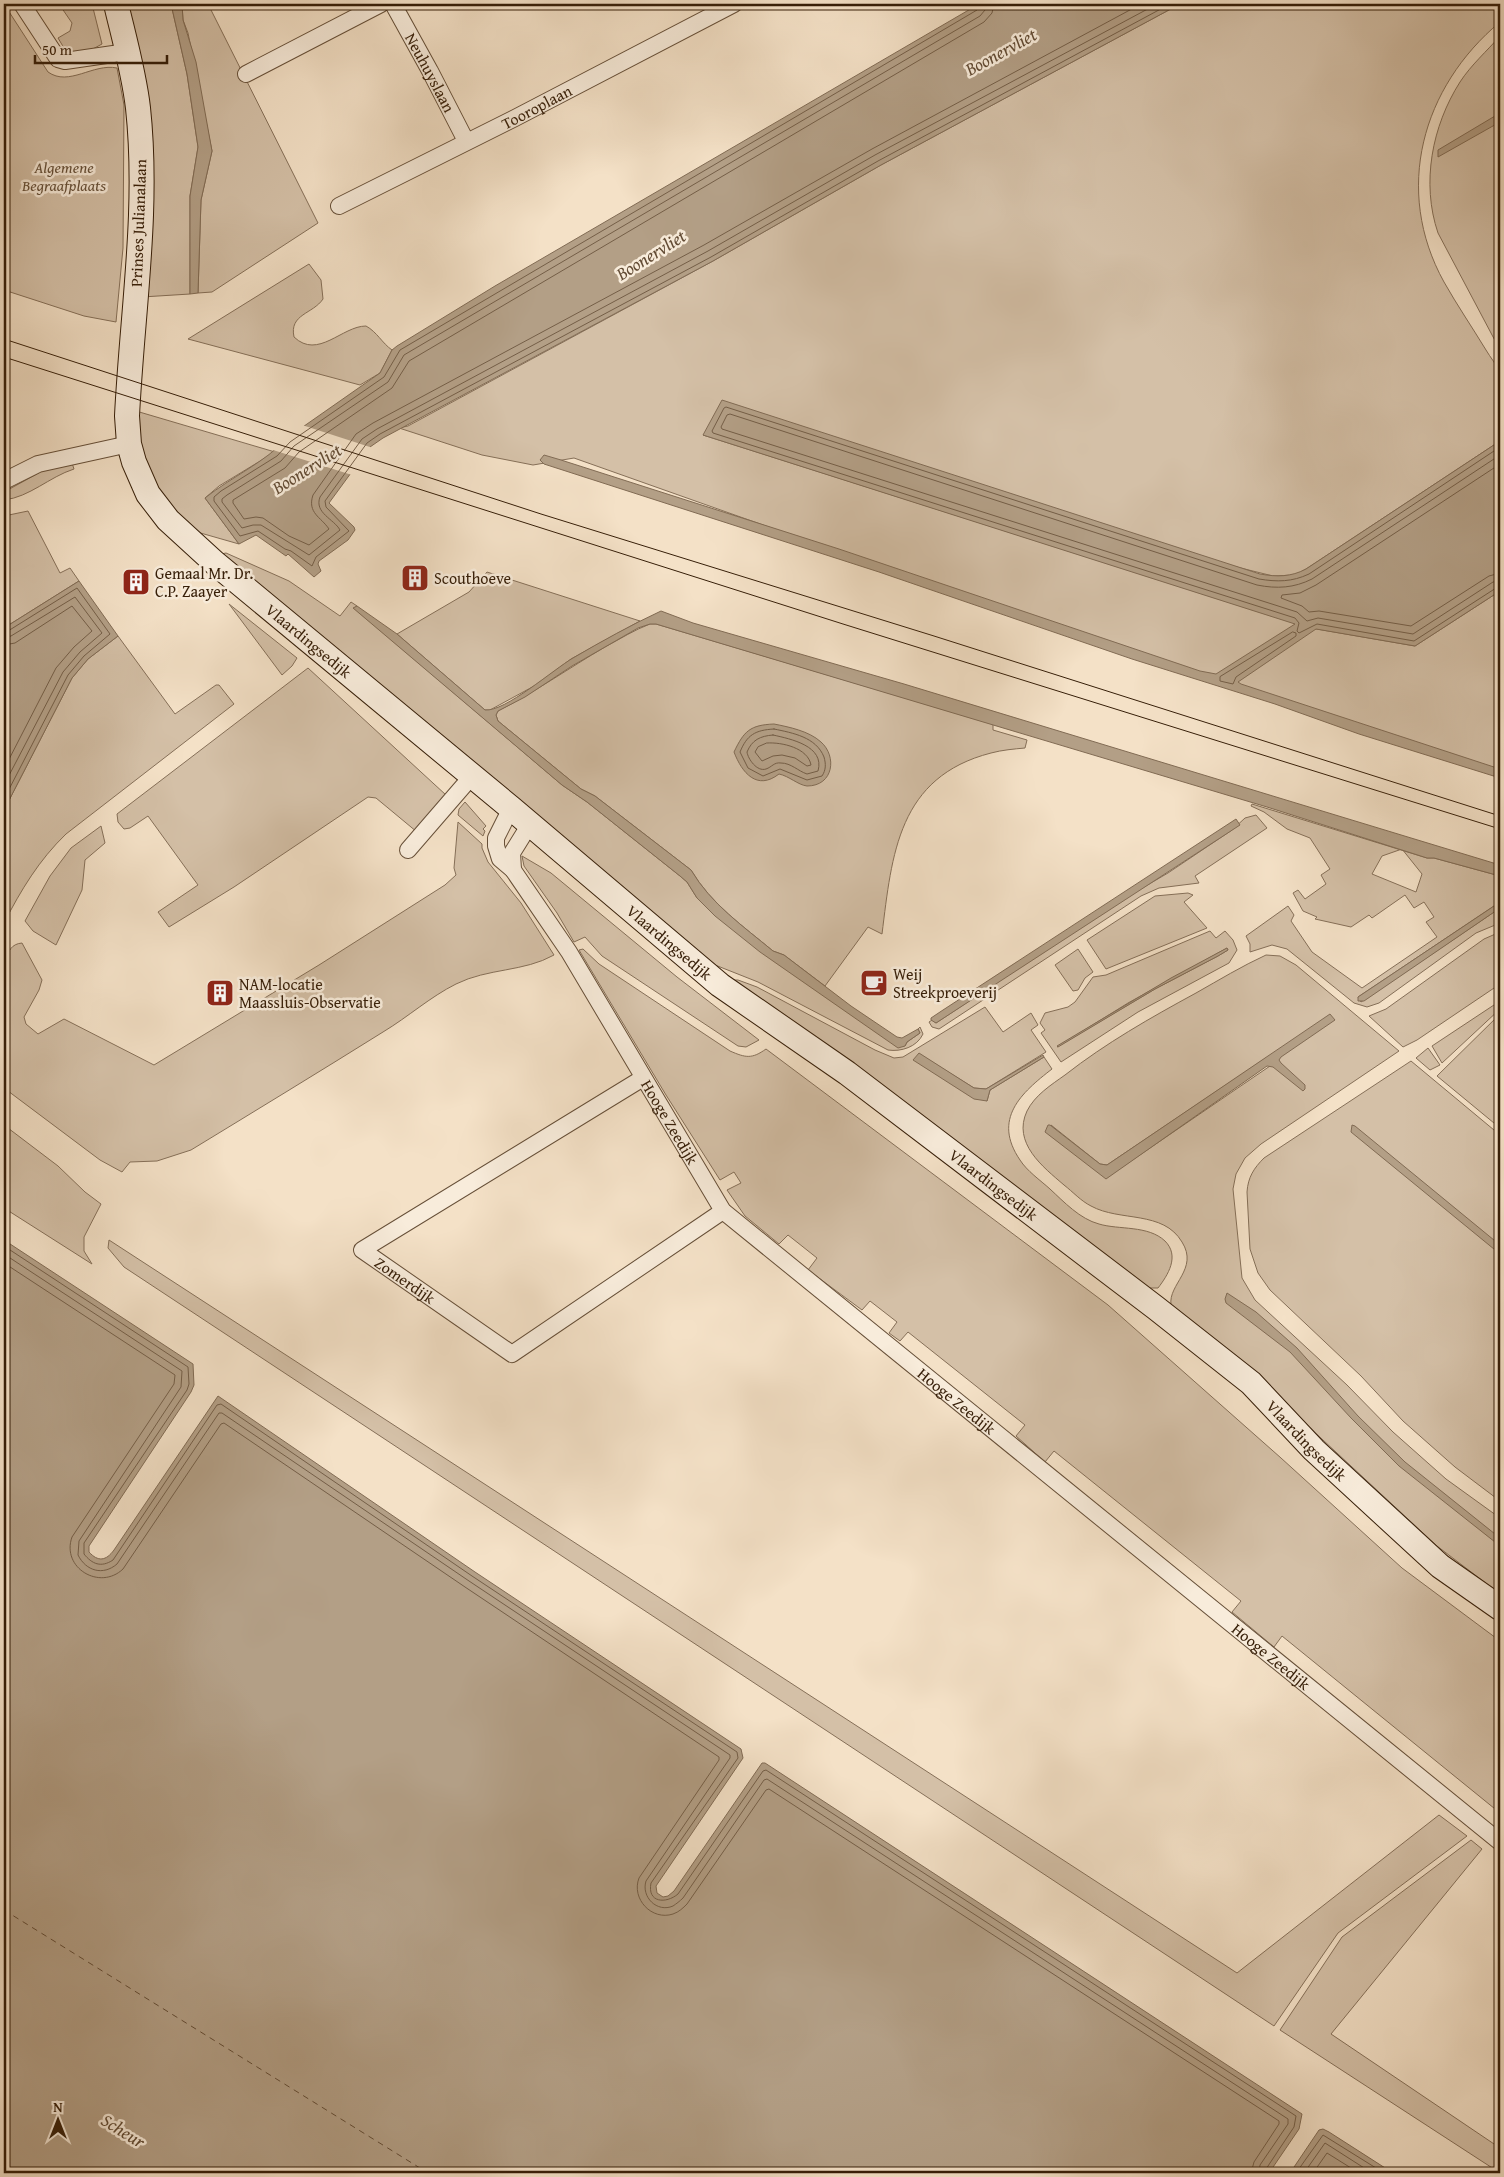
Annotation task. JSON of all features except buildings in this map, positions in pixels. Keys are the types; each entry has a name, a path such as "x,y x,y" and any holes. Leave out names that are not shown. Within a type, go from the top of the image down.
{"street":[{"path":"22,4 58,59 65,61 127,52"},
{"name":"Prinses Julianalaan","path":"116,4 138,107 141,157 140,222 127,416 129,444"},
{"path":"246,74 381,4"},
{"name":"Neuhuyslaan","path":"393,4 466,141"},
{"name":"Tooroplaan","path":"339,206 732,4"},
{"path":"4,480 38,464 129,444"},
{"name":"Vlaardingsedijk","path":"129,444 148,494 168,520 184,536 720,985 847,1073 1156,1308 1244,1378 1314,1450 1440,1566 1500,1608"},
{"path":"408,850 472,776"},
{"name":"Hooge Zeedijk","path":"511,808 496,838 500,859 513,870 570,952 723,1211 1500,1842"},
{"path":"513,870 512,853 530,824"},
{"name":"Zomerdijk","path":"643,1078 362,1250 512,1354 723,1211"}],"green space":[{"name":"Algemene Begraafplaats","path":"4,4 48,72 64,77 108,67 117,68 124,105 123,248 116,322 84,316 4,290"},
{"path":"59,4 92,4 102,44 91,50 71,53 64,48 58,38 70,31 72,23"},
{"path":"128,4 171,4 187,74 198,147 190,196 190,294 142,297"},
{"path":"182,4 208,4 318,223 212,292 198,293 201,200 212,151 188,33 183,20"},
{"path":"1180,4 1500,4 1500,22 1473,48 1451,77 1435,109 1424,142 1419,176 1420,212 1429,247 1444,282 1500,373 1500,441 1306,569 1295,575 1273,576 703,435 1311,628 1415,646 1500,591 1500,773 938,587 574,458 533,465 482,455 399,428 408,426 713,261 881,165"},
{"path":"1500,36 1500,113 1498,115 1500,119 1500,350 1438,233 1430,195 1430,175 1436,136 1450,99 1469,70"},
{"path":"309,264 321,280 323,299 298,319 293,329 294,337 303,343 321,344 357,327 366,326 392,350 380,373 360,385 188,339"},
{"path":"136,411 275,452 219,486 205,498 239,544 190,530 164,502 139,453"},
{"path":"72,463 74,469 22,495 4,500 4,492 46,469"},
{"path":"28,511 60,573 70,568 79,581 4,628 4,516"},
{"path":"226,553 289,581 340,616 351,602 357,606 354,608 562,785 587,802 687,882 697,898 905,1046 907,1042 920,1033 918,1029 920,1027 923,1034 920,1039 908,1048 888,1050 758,982 705,961 221,554"},
{"path":"487,572 640,621 571,659 536,685 490,710 485,710 397,634 469,592"},
{"path":"229,604 297,658 292,666 282,675"},
{"path":"650,624 656,624 993,724 993,730 1027,740 1025,748 991,753 960,764 936,780 918,800 905,823 896,848 890,875 882,934 868,927 825,986 784,955 773,951 739,923 708,893 691,870 595,796 581,789 498,721 496,715 498,711 605,647"},
{"path":"118,636 175,714 216,685 219,685 234,704 66,834 47,854 31,876 4,923 4,810 72,678 88,659"},
{"path":"308,668 446,795 417,832 376,798 368,797 234,887 169,927 158,912 198,885 148,816 130,828 124,829 118,822 117,814"},
{"path":"465,802 486,826 483,829 485,831 483,836 458,815 459,809"},
{"path":"1252,804 1400,850 1382,856 1372,874 1416,892 1422,874 1403,851 1500,876 1500,902 1358,997 1361,1002 1500,908 1500,923 1476,933 1379,1003 1367,1007 1354,1003 1287,949 1272,945 1250,952 1250,944 1246,936 1288,906 1294,915 1291,921 1312,952 1362,988 1437,937 1426,922 1434,917 1424,902 1414,908 1405,895 1372,918 1369,915 1351,927 1315,919 1317,917 1303,911 1293,893 1298,890 1305,899 1326,884 1321,875 1330,869 1310,838 1287,829 1264,812 1251,806"},
{"path":"1256,815 1267,828 1195,876 1199,883 1159,888 1141,896 939,1029 932,1027 929,1022 932,1020 936,1023 1120,901 1168,873 1232,830 1245,818"},
{"path":"458,822 482,844 488,862 521,903 554,955 531,964 481,975 456,984 383,1032 191,1150 157,1161 130,1162 122,1172 100,1160 4,1088 4,961 15,945 22,943 42,980 39,990 24,1017 26,1024 38,1034 64,1019 154,1065 319,965 445,885 456,875 454,868"},
{"path":"101,826 105,843 85,860 82,890 56,945 33,931 25,921 50,876 71,848"},
{"path":"522,856 551,873 677,977 759,1040 746,1047 738,1046 602,956 585,937 574,942 557,913 524,866"},
{"path":"1188,893 1193,895 1184,902 1207,928 1106,969 1087,940 1155,896"},
{"path":"1210,931 1216,938 1225,931 1233,940 1237,950 1229,963 1138,1012 1061,1062 1041,1033 1045,1030 1040,1023 1045,1013 1068,1007 1075,1002 1093,977 1106,975","holes":["1227,948 1228,950 1155,989 1057,1047 1128,1003"]},
{"path":"1500,932 1500,984 1417,1040 1403,1047 1369,1016 1386,1009 1484,939"},
{"path":"583,949 599,964 730,1051 740,1055 753,1056 766,1049 1108,1305 1402,1568 1500,1641 1500,1813 1282,1636 1274,1647 1232,1612 1241,1601 1054,1451 1045,1462 1016,1436 1025,1425 908,1332 900,1341 889,1333 897,1322 870,1301 862,1310 808,1270 817,1258 788,1235 779,1244 745,1216 727,1190 741,1183 734,1172 720,1180 666,1095 579,950"},
{"path":"1078,949 1093,972 1085,978 1078,990 1073,991 1055,965"},
{"path":"1266,955 1280,956 1296,965 1399,1051 1261,1144 1245,1158 1236,1174 1233,1189 1242,1278 1255,1300 1347,1385 1393,1432 1446,1479 1500,1518 1500,1594 1437,1546 1266,1387 1171,1305 1171,1297 1182,1276 1187,1260 1182,1242 1174,1232 1164,1225 1153,1221 1102,1211 1087,1204 1039,1162 1027,1144 1023,1123 1027,1111 1034,1100 1049,1087 1096,1052 1129,1031","holes":["1266,1058 1270,1066 1106,1178 1051,1125 1100,1164 1107,1165"]},
{"path":"733,980 757,987 875,1050 894,1058 903,1057 985,1007 1003,1032 1031,1013 1038,1025 1031,1030 1046,1052 986,1089 974,1088 919,1054 987,1101 990,1090 1044,1057 1052,1069 1030,1088 1014,1108 1009,1132 1012,1145 1020,1160 1030,1172 1085,1218 1107,1226 1150,1232 1165,1241 1172,1253 1172,1259 1169,1271 1162,1283 1158,1288 1145,1288"},
{"path":"1500,1001 1500,1009 1442,1063 1432,1046"},
{"path":"1500,1014 1500,1128 1437,1076"},
{"path":"1428,1048 1440,1065 1430,1070 1416,1058"},
{"path":"1411,1061 1500,1135 1500,1501 1455,1467 1403,1421 1361,1376 1270,1290 1258,1273 1250,1249 1247,1192 1250,1177 1257,1165 1264,1158"},
{"path":"4,1125 58,1166 85,1192 101,1204 84,1237 84,1251 92,1264 4,1208"},
{"path":"109,1240 1237,1973 1439,1815 1467,1836 1338,1933 1274,2026 124,1267 108,1248"},
{"path":"1471,1840 1482,1849 1331,2034 1500,2148 1500,2173 1280,2030 1342,1937"}],"water":[{"path":"171,4 182,4 183,20 196,62 212,151 201,200 198,293 190,294 190,196 198,147 187,74"},
{"name":"Boonervliet","path":"979,4 1180,4 881,165 713,261 383,438 370,447 329,503 355,530 348,540 319,561 318,564 321,571 314,577 288,554 286,556 256,535 239,544 205,498 269,455 287,438 380,373 392,350 397,346 495,286"},
{"path":"1500,113 1500,122 1438,157 1438,150"},
{"path":"722,400 1260,574 1272,576 1289,575 1306,569 1500,441 1500,591 1415,646 1316,629 1238,682 1500,769 1500,778 1359,734 1275,704 1132,659 879,572 544,464 540,460 544,455 561,460 839,549 1200,671 1216,674 1295,624 703,435"},
{"path":"79,581 118,636 88,659 72,678 4,810 4,628"},
{"path":"357,606 397,634 485,710 494,709 505,704 573,658 661,611 693,623 904,684 1500,865 1500,876 1434,858 1427,858 1267,807 656,624 638,628 572,666 525,697 498,711 496,715 498,721 581,789 595,796 691,870 718,904 773,951 784,955 851,1006 897,1037 902,1038 918,1029 920,1033 907,1042 905,1046 898,1048 760,952 715,916 697,898 687,882 587,802 562,785 353,608"},
{"path":"774,724 805,732 821,742 826,748 831,762 828,776 823,781 816,785 807,786 779,774 764,781 757,780 746,773 734,752 741,739 753,728"},
{"path":"1236,819 1240,825 936,1023 931,1020 931,1018 943,1010"},
{"path":"1500,902 1500,908 1364,1001 1358,1001 1358,997"},
{"path":"1227,948 1228,950 1218,956 1155,989 1057,1046 1171,978"},
{"path":"1330,1014 1335,1020 1279,1060 1305,1085 1303,1091 1273,1067 1267,1066 1106,1179 1045,1132 1048,1125 1050,1125 1100,1164 1107,1165"},
{"path":"919,1053 974,1088 986,1089 1043,1055 1044,1057 990,1090 987,1101 974,1099 913,1060"},
{"path":"1352,1125 1500,1245 1500,1254 1351,1132"},
{"name":"Scheur","path":"4,1240 193,1364 194,1385 191,1392 89,1546 89,1552 92,1555 102,1559 114,1550 218,1396 475,1572 741,1749 743,1758 656,1886 657,1893 663,1897 668,1896 674,1891 762,1763 765,1763 1302,2114 1299,2129 1269,2173 4,2173"},
{"path":"1227,1293 1256,1312 1297,1348 1358,1416 1405,1462 1500,1538 1500,1546 1399,1466 1351,1418 1290,1352 1226,1303"},
{"path":"1323,2129 1393,2173 1290,2173 1319,2130"}],"pier":[{"path":"302,425 373,448 352,475 273,450 285,436"}],"ferry route":[{"path":"4,1910 428,2173"}],"tram line":[{"path":"4,339 541,514 934,636 1500,816"},
{"path":"4,357 843,624 1500,829"}],"place":[{"name":"Scouthoeve","path":"415,578"},
{"name":"Gemaal Mr. Dr. C.P. Zaayer","path":"136,582"},
{"name":"Weij Streekproeverij","path":"874,983"},
{"name":"NAM-locatie Maassluis-Observatie","path":"220,993"}]}
